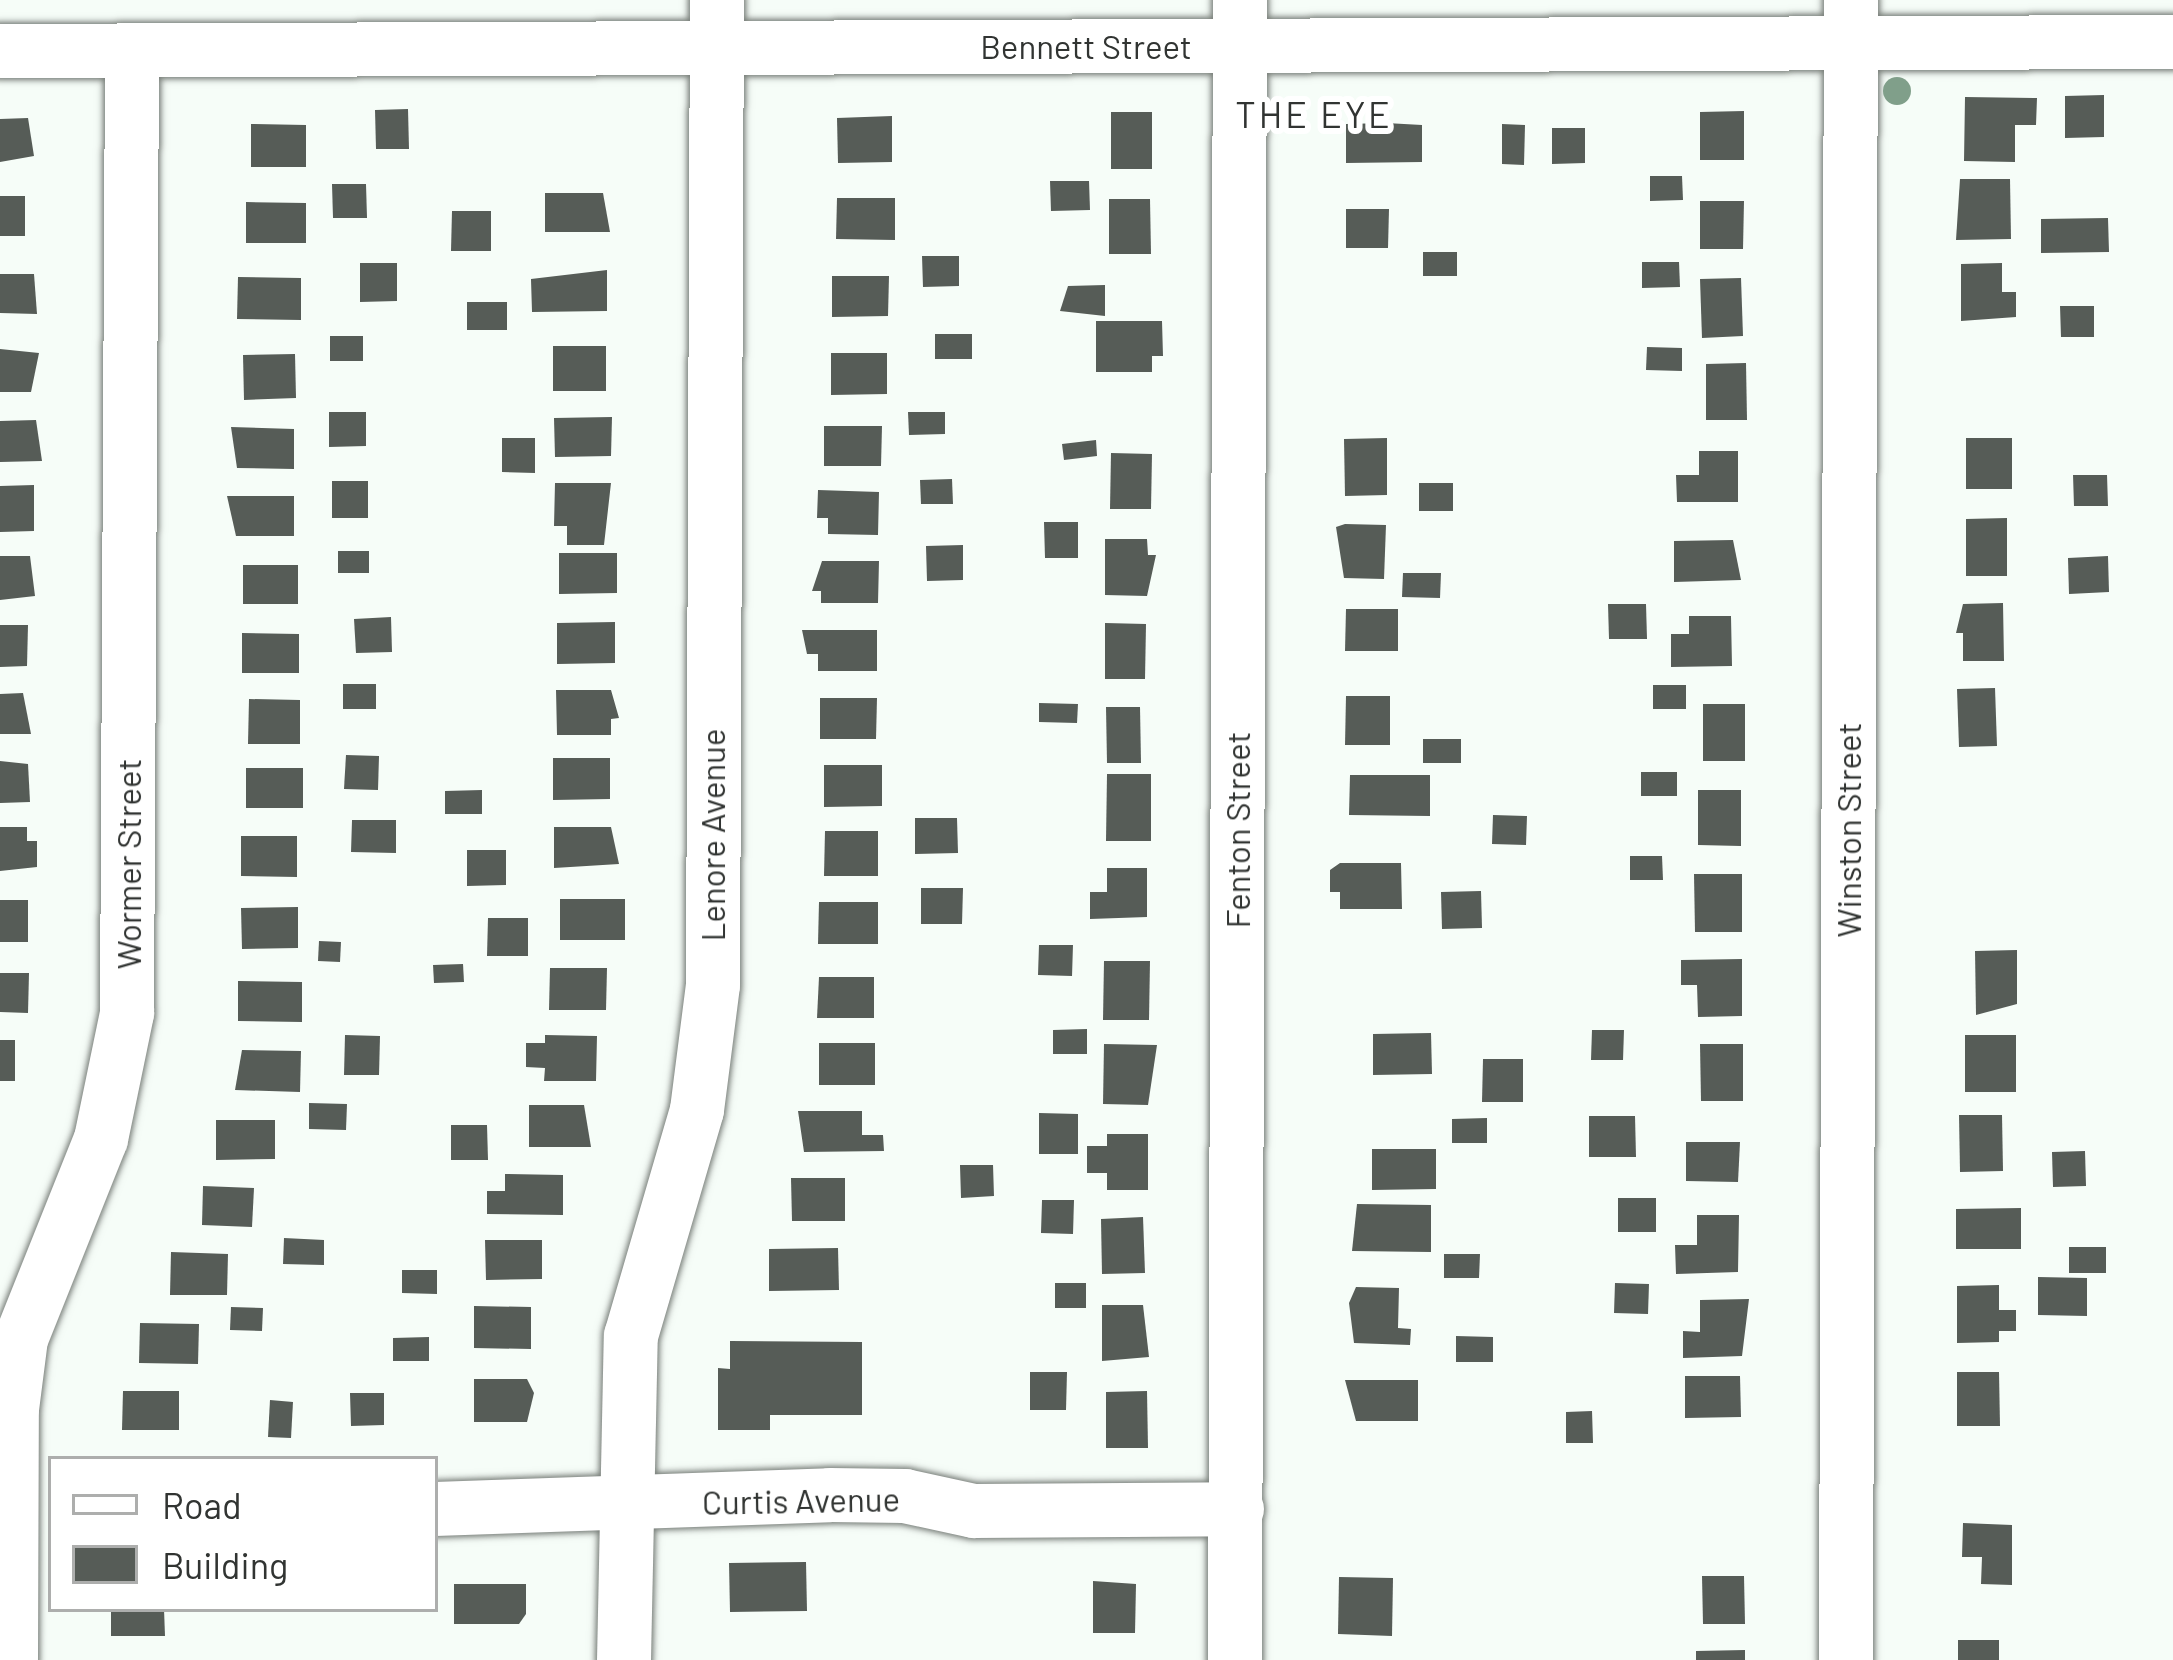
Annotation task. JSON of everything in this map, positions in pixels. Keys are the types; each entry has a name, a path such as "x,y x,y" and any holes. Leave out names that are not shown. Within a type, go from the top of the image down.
{"street":[{"name":"Bennett Street","path":"0,51 132,50 717,24 1851,21 2173,42"},
{"name":"Winston Street","path":"1846,1660 1851,21"},
{"name":"Fenton Street","path":"1235,1660 1240,23"},
{"name":"Lenore Avenue","path":"624,1660 631,1336 697,1110 712,985 717,24"},
{"name":"Wormer Street","path":"11,1660 21,1509 21,1339 101,1139 127,1013 132,50"},
{"name":"Curtis Avenue","path":"438,1509 830,1495 995,1511 1237,1509"}],"building":[{"path":"2104,95 2104,137 2065,138 2065,96"},
{"path":"1965,97 2037,98 2036,125 2015,125 2015,162 1964,161"},
{"path":"408,109 409,149 376,149 375,110"},
{"path":"1744,111 1744,160 1700,160 1700,112"},
{"path":"1111,112 1152,112 1152,169 1111,169"},
{"path":"892,116 892,162 838,163 837,118"},
{"path":"28,118 34,156 0,162 0,119"},
{"path":"251,124 306,125 306,167 251,167"},
{"path":"1346,124 1422,125 1422,162 1346,163"},
{"path":"1502,124 1525,125 1524,165 1502,164"},
{"path":"1552,128 1585,128 1585,163 1552,164"},
{"path":"1650,176 1682,176 1683,200 1650,201"},
{"path":"1960,179 2010,179 2011,239 1956,240"},
{"path":"1050,181 1089,181 1090,210 1051,211"},
{"path":"332,184 366,184 367,218 333,218"},
{"path":"545,193 603,193 610,232 545,232"},
{"path":"0,196 25,196 25,236 0,236"},
{"path":"837,198 895,198 895,240 836,239"},
{"path":"1109,199 1150,199 1151,254 1109,254"},
{"path":"1700,201 1744,201 1743,249 1700,249"},
{"path":"246,202 306,203 306,243 246,243"},
{"path":"1346,209 1389,209 1388,248 1346,248"},
{"path":"452,211 491,211 491,251 451,251"},
{"path":"2108,218 2109,252 2041,253 2041,219"},
{"path":"1423,252 1457,252 1457,276 1423,276"},
{"path":"922,256 959,256 959,286 923,287"},
{"path":"1642,262 1679,262 1680,287 1642,288"},
{"path":"360,263 397,263 397,301 360,302"},
{"path":"2002,263 2002,292 2016,292 2016,317 1961,321 1961,264"},
{"path":"607,270 607,311 532,312 531,279"},
{"path":"0,274 34,274 37,314 0,313"},
{"path":"832,276 889,276 888,316 832,317"},
{"path":"238,277 301,278 301,320 237,319"},
{"path":"1741,278 1743,336 1702,338 1700,279"},
{"path":"1105,285 1105,316 1060,311 1068,286"},
{"path":"467,302 507,302 507,330 467,330"},
{"path":"2060,306 2094,306 2094,337 2061,337"},
{"path":"1096,321 1162,321 1163,356 1152,356 1152,372 1096,372"},
{"path":"935,334 972,334 972,359 935,359"},
{"path":"330,336 363,336 363,361 330,361"},
{"path":"553,346 606,346 606,391 553,391"},
{"path":"1647,347 1682,348 1682,371 1646,370"},
{"path":"0,349 39,353 31,392 0,392"},
{"path":"831,353 887,353 887,394 831,395"},
{"path":"295,354 296,398 244,400 243,355"},
{"path":"1746,363 1747,420 1706,420 1706,364"},
{"path":"329,412 366,412 366,446 329,447"},
{"path":"908,412 945,412 945,434 909,435"},
{"path":"612,417 611,456 555,457 554,418"},
{"path":"36,420 42,461 0,462 0,421"},
{"path":"824,426 882,426 881,466 824,466"},
{"path":"231,427 294,429 294,469 237,468"},
{"path":"502,438 535,438 535,473 502,472"},
{"path":"1387,438 1387,495 1345,496 1344,439"},
{"path":"1966,438 2012,438 2012,489 1966,489"},
{"path":"1096,440 1097,456 1064,460 1062,444"},
{"path":"1699,451 1738,451 1738,502 1677,502 1676,475 1699,475"},
{"path":"1111,453 1152,454 1151,509 1110,509"},
{"path":"2073,475 2107,475 2108,506 2074,506"},
{"path":"952,479 953,504 921,504 920,480"},
{"path":"332,481 368,481 368,518 332,518"},
{"path":"555,483 611,483 604,545 567,545 567,526 554,526"},
{"path":"1419,483 1453,483 1453,511 1419,511"},
{"path":"34,485 34,531 0,532 0,486"},
{"path":"818,490 879,492 878,535 828,534 828,518 817,518"},
{"path":"227,496 294,496 294,536 236,536"},
{"path":"2007,518 2007,576 1966,576 1966,519"},
{"path":"1044,522 1078,522 1078,558 1045,558"},
{"path":"1386,525 1384,579 1344,578 1336,527"},
{"path":"1105,539 1147,539 1148,555 1156,555 1147,596 1105,595"},
{"path":"1733,540 1741,580 1674,582 1674,541"},
{"path":"963,545 963,580 927,581 926,546"},
{"path":"338,551 369,551 369,573 338,573"},
{"path":"559,553 617,553 617,593 559,594"},
{"path":"0,556 30,556 35,596 0,600"},
{"path":"2108,556 2109,592 2069,594 2068,558"},
{"path":"822,561 879,561 878,603 821,603 821,591 812,591"},
{"path":"243,565 298,565 298,604 243,604"},
{"path":"1403,573 1441,573 1440,598 1402,597"},
{"path":"2003,603 2004,661 1963,661 1963,633 1956,633 1963,604"},
{"path":"1608,604 1646,604 1647,639 1609,639"},
{"path":"1346,609 1398,609 1398,651 1345,651"},
{"path":"1689,616 1731,616 1732,666 1671,667 1671,634 1689,634"},
{"path":"391,617 392,652 356,653 354,619"},
{"path":"615,622 615,663 557,664 557,623"},
{"path":"1105,623 1146,624 1145,679 1105,679"},
{"path":"0,625 28,625 27,666 0,667"},
{"path":"802,630 877,630 877,671 818,671 818,654 807,654"},
{"path":"242,633 299,634 299,673 242,673"},
{"path":"343,684 376,684 376,709 343,709"},
{"path":"1653,685 1686,685 1686,709 1653,709"},
{"path":"1995,688 1997,746 1959,747 1957,689"},
{"path":"556,690 611,690 619,718 611,719 611,735 557,735"},
{"path":"23,693 31,734 0,734 0,694"},
{"path":"1346,696 1390,696 1390,745 1345,745"},
{"path":"820,698 877,698 876,739 820,739"},
{"path":"249,699 300,700 300,744 248,744"},
{"path":"1039,703 1078,704 1077,723 1039,722"},
{"path":"1703,704 1745,704 1745,761 1703,761"},
{"path":"1106,707 1140,707 1141,763 1107,763"},
{"path":"1423,739 1461,739 1461,763 1423,763"},
{"path":"346,755 379,756 378,790 344,789"},
{"path":"553,758 610,758 610,799 553,800"},
{"path":"0,761 28,764 30,802 0,803"},
{"path":"824,765 882,765 882,806 824,807"},
{"path":"246,768 303,768 303,808 246,808"},
{"path":"1641,772 1677,772 1677,796 1641,796"},
{"path":"1107,774 1151,774 1151,841 1106,841"},
{"path":"1350,775 1430,775 1430,816 1349,815"},
{"path":"482,790 482,814 445,814 445,791"},
{"path":"1698,790 1741,790 1741,846 1698,845"},
{"path":"1493,815 1527,816 1526,845 1492,844"},
{"path":"915,818 957,818 958,853 915,854"},
{"path":"352,820 396,820 396,853 351,852"},
{"path":"0,827 27,827 27,841 37,841 37,867 0,871"},
{"path":"554,827 611,827 619,864 554,868"},
{"path":"825,831 878,831 878,876 824,876"},
{"path":"241,836 297,836 297,877 241,876"},
{"path":"467,850 506,850 506,885 467,886"},
{"path":"1630,856 1662,856 1663,880 1630,880"},
{"path":"1340,863 1401,863 1402,909 1340,909 1340,892 1330,892 1330,870"},
{"path":"1107,868 1147,868 1147,917 1090,919 1090,892 1107,892"},
{"path":"1694,874 1742,874 1742,932 1695,932"},
{"path":"921,888 963,888 962,924 921,924"},
{"path":"1481,891 1482,928 1442,929 1441,892"},
{"path":"560,899 625,899 625,940 560,940"},
{"path":"0,900 28,900 28,942 0,942"},
{"path":"819,902 878,902 878,944 818,944"},
{"path":"298,907 298,948 242,949 241,908"},
{"path":"488,918 528,918 528,956 487,956"},
{"path":"319,941 341,942 340,962 318,961"},
{"path":"1039,945 1073,945 1072,976 1038,975"},
{"path":"2017,950 2017,1004 1976,1015 1975,951"},
{"path":"1742,959 1742,1016 1698,1017 1697,985 1681,985 1681,960"},
{"path":"1104,961 1150,961 1149,1020 1103,1020"},
{"path":"463,964 464,982 434,983 433,965"},
{"path":"550,968 607,968 606,1010 549,1010"},
{"path":"0,973 29,973 28,1013 0,1012"},
{"path":"819,977 874,977 874,1018 817,1018"},
{"path":"238,981 302,982 302,1022 238,1021"},
{"path":"1087,1029 1087,1054 1053,1054 1053,1030"},
{"path":"1592,1030 1624,1030 1623,1060 1591,1060"},
{"path":"1431,1033 1432,1074 1373,1075 1373,1034"},
{"path":"345,1035 380,1036 379,1075 344,1075"},
{"path":"545,1035 597,1036 596,1081 544,1081 545,1068 526,1067 526,1043 545,1043"},
{"path":"1965,1035 2016,1035 2016,1092 1965,1092"},
{"path":"0,1040 15,1040 15,1081 0,1081"},
{"path":"819,1043 875,1043 875,1085 819,1085"},
{"path":"1104,1044 1157,1045 1148,1105 1103,1104"},
{"path":"1700,1044 1743,1044 1743,1101 1701,1101"},
{"path":"242,1050 301,1051 300,1092 235,1090"},
{"path":"1483,1059 1523,1059 1523,1102 1482,1102"},
{"path":"309,1103 347,1104 346,1130 309,1129"},
{"path":"529,1105 584,1105 591,1147 529,1147"},
{"path":"798,1111 862,1111 862,1135 883,1135 884,1151 804,1152"},
{"path":"1039,1113 1078,1114 1078,1154 1039,1154"},
{"path":"1959,1115 2002,1115 2003,1171 1960,1172"},
{"path":"1589,1116 1635,1116 1636,1157 1589,1157"},
{"path":"1487,1118 1487,1143 1452,1143 1452,1119"},
{"path":"216,1120 275,1120 275,1159 216,1160"},
{"path":"451,1125 487,1125 488,1160 451,1160"},
{"path":"1107,1134 1148,1134 1148,1190 1107,1190 1107,1173 1087,1173 1087,1146 1107,1146"},
{"path":"1686,1142 1740,1142 1738,1182 1686,1181"},
{"path":"1372,1149 1436,1149 1436,1189 1372,1190"},
{"path":"2085,1151 2086,1186 2053,1187 2052,1152"},
{"path":"960,1165 993,1165 994,1196 961,1198"},
{"path":"505,1174 563,1175 563,1215 487,1214 487,1191 505,1191"},
{"path":"791,1178 845,1178 845,1221 792,1221"},
{"path":"203,1186 254,1188 252,1227 202,1225"},
{"path":"1618,1198 1656,1198 1656,1232 1618,1232"},
{"path":"1042,1200 1074,1200 1073,1234 1041,1233"},
{"path":"1357,1204 1431,1205 1431,1252 1352,1251"},
{"path":"2021,1208 2021,1249 1956,1249 1956,1209"},
{"path":"1697,1215 1739,1215 1738,1272 1676,1274 1675,1245 1697,1245"},
{"path":"1143,1217 1145,1273 1102,1274 1101,1219"},
{"path":"284,1238 324,1240 324,1265 283,1264"},
{"path":"485,1240 542,1240 542,1279 486,1280"},
{"path":"2069,1247 2106,1247 2106,1273 2069,1273"},
{"path":"838,1248 839,1290 769,1291 769,1249"},
{"path":"171,1252 228,1254 227,1295 170,1295"},
{"path":"1444,1254 1480,1254 1479,1278 1444,1278"},
{"path":"402,1270 437,1270 437,1294 402,1293"},
{"path":"2038,1277 2087,1278 2087,1316 2038,1315"},
{"path":"1055,1283 1086,1283 1086,1308 1055,1308"},
{"path":"1615,1283 1649,1284 1648,1314 1614,1313"},
{"path":"1999,1285 1999,1310 2016,1310 2016,1331 1999,1331 1999,1342 1957,1343 1957,1286"},
{"path":"1356,1287 1399,1288 1398,1328 1411,1329 1410,1345 1354,1343 1349,1303"},
{"path":"1749,1299 1742,1356 1683,1358 1683,1331 1700,1332 1700,1300"},
{"path":"1102,1305 1143,1305 1149,1357 1102,1361"},
{"path":"474,1306 531,1307 531,1349 474,1348"},
{"path":"231,1307 263,1308 262,1331 230,1330"},
{"path":"140,1323 199,1324 198,1364 139,1363"},
{"path":"1456,1336 1493,1337 1493,1362 1456,1362"},
{"path":"429,1337 429,1361 393,1361 393,1338"},
{"path":"730,1341 862,1342 862,1415 770,1415 770,1430 718,1430 718,1368 730,1369"},
{"path":"1030,1372 1067,1372 1066,1410 1030,1410"},
{"path":"1957,1372 1999,1372 2000,1426 1957,1426"},
{"path":"1685,1376 1740,1376 1741,1417 1685,1418"},
{"path":"474,1379 527,1379 534,1393 527,1422 474,1422"},
{"path":"1345,1380 1418,1380 1418,1421 1356,1421"},
{"path":"123,1391 179,1391 179,1430 122,1430"},
{"path":"1147,1391 1148,1448 1106,1448 1106,1392"},
{"path":"350,1393 384,1393 384,1425 351,1426"},
{"path":"270,1400 293,1402 291,1438 268,1437"},
{"path":"1592,1411 1593,1443 1566,1443 1566,1412"},
{"path":"1963,1523 2012,1525 2012,1585 1981,1584 1982,1557 1962,1557"},
{"path":"806,1562 807,1611 730,1612 729,1563"},
{"path":"1702,1576 1744,1576 1745,1624 1703,1624"},
{"path":"1339,1577 1393,1578 1392,1636 1338,1634"},
{"path":"1093,1581 1136,1584 1135,1633 1093,1633"},
{"path":"454,1584 526,1584 526,1614 519,1624 454,1624"},
{"path":"111,1612 164,1612 165,1636 111,1636"},
{"path":"1958,1640 1999,1640 1999,1660 1958,1660"},
{"path":"1745,1650 1745,1660 1696,1660 1696,1651"}],"district":[{"name":"THE EYE","path":"1314,114"}]}
